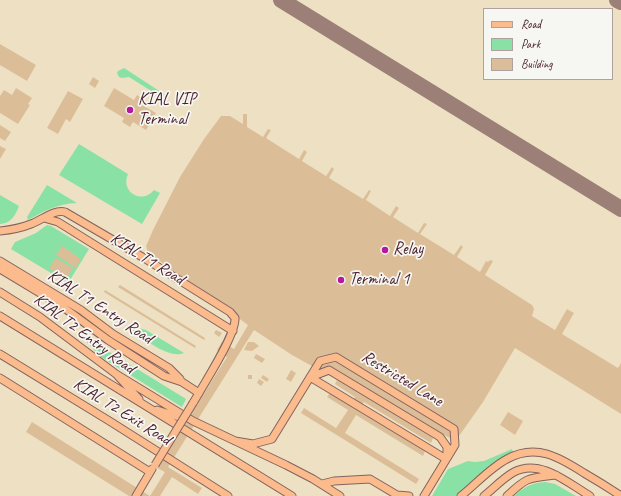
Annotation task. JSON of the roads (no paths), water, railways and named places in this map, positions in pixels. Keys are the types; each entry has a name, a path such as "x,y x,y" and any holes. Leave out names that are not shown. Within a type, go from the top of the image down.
{"main road":[{"name":"KIAL T1 Road","path":"60,210 71,214 230,312 236,318 233,331 58,222 44,218 60,210"},
{"path":"0,231 18,228 44,218"},
{"name":"KIAL T1 Entry Road","path":"0,261 81,310 113,334 169,368 182,382 199,393"},
{"name":"KIAL T1 Entry Road","path":"0,269 63,307 108,340 164,376 182,382"},
{"name":"KIAL T2 Entry Road","path":"0,292 40,318 116,374 145,406 192,421"},
{"name":"KIAL T2 Entry Road","path":"0,316 292,496"},
{"path":"136,496 219,360 233,331"},
{"name":"KIAL T2 Exit Road","path":"0,354 228,496"},
{"name":"Restricted Lane","path":"310,377 320,361 336,357 454,429 455,444 446,459"},
{"path":"235,441 254,444 272,439 310,377 320,372 329,370 440,437 446,447 446,459 424,496"},
{"path":"116,374 192,421 286,465 322,484 340,496"},
{"path":"310,377 446,459"},
{"path":"0,378 150,472"},
{"path":"461,496 507,459 520,454 534,452 547,453 559,458 621,496"},
{"path":"484,496 509,476 523,469 540,468 590,496"},
{"path":"507,496 522,482 528,479 556,476"},
{"path":"322,484 334,481 370,479 397,495 409,496"}],"place":[{"name":"KIAL VIP Terminal","path":"130,110"},
{"name":"Relay","path":"385,250"},
{"name":"Terminal 1","path":"341,280"}]}
